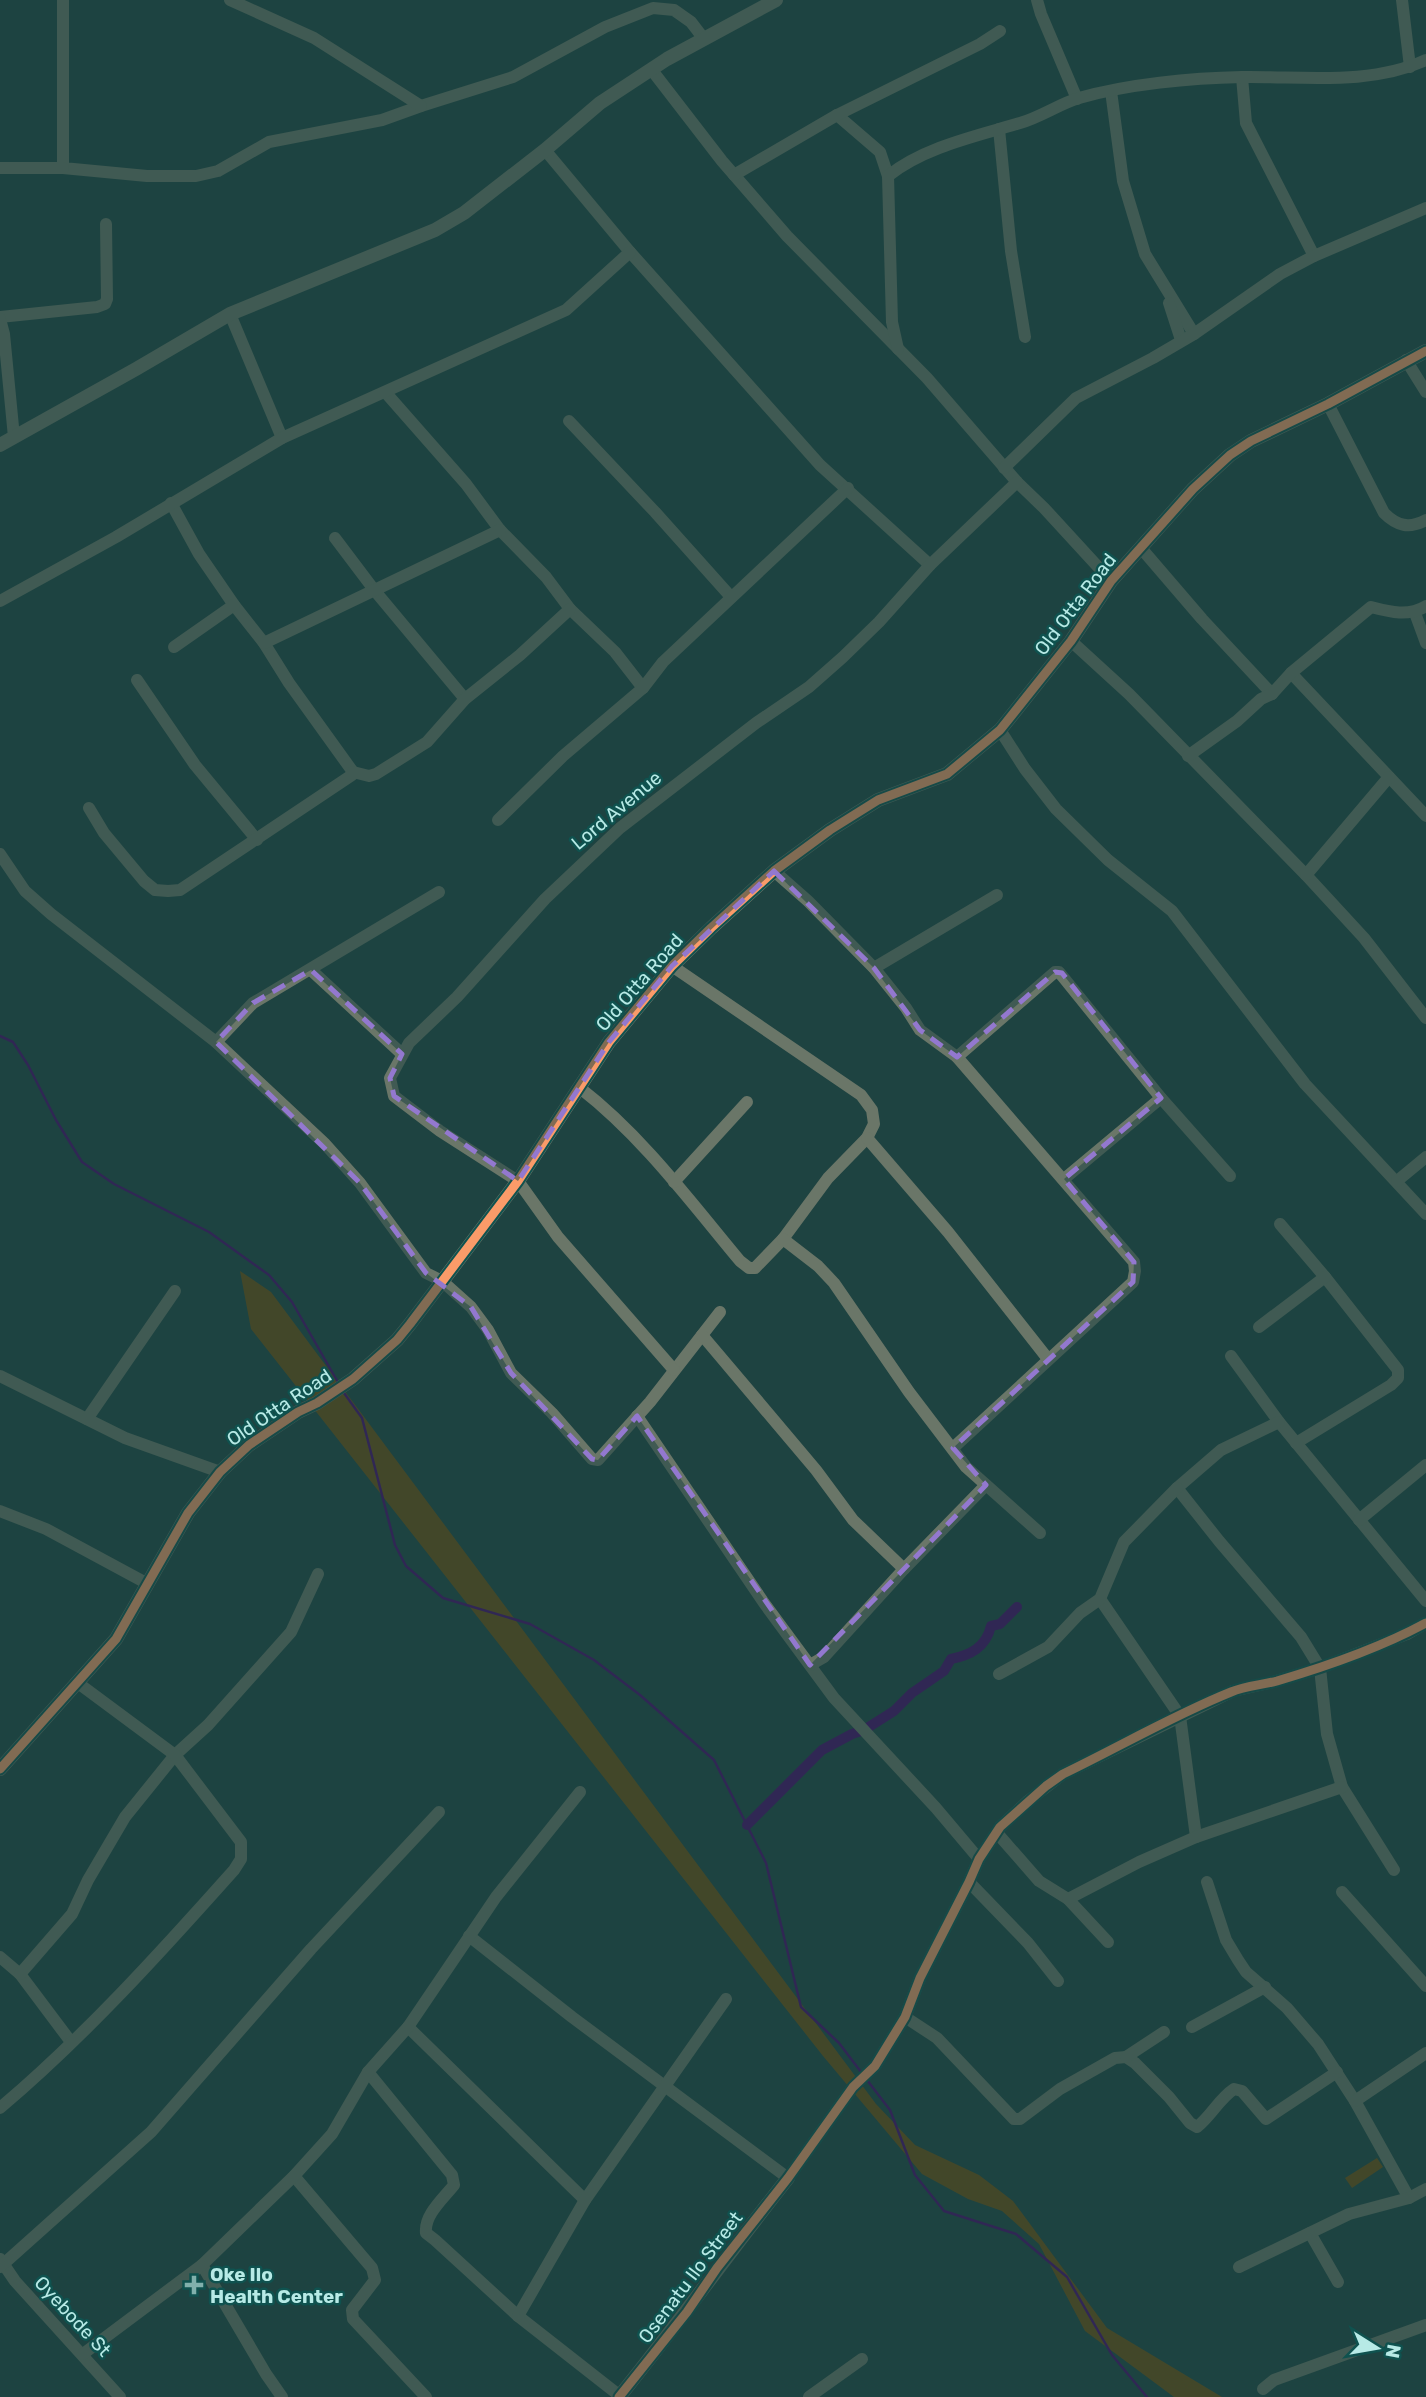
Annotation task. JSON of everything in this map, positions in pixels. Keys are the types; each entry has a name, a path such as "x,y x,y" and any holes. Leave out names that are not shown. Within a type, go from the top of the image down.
{"street":[{"path":"63,0 63,168"},
{"path":"230,0 314,38 421,106"},
{"path":"0,445 230,314 435,230 464,213 600,103 651,69 776,0"},
{"path":"1038,0 1041,14 1077,99"},
{"path":"1402,0 1410,67"},
{"path":"0,168 63,168 147,176 196,176 218,171 269,142 382,120 513,78 605,27 653,8 674,10 691,22 704,39"},
{"path":"734,175 836,115 980,44 1000,31"},
{"path":"888,176 903,164 948,146 1033,119 1077,99 1111,91 1242,78 1365,75 1410,67 1426,60"},
{"path":"651,69 734,175 819,271 927,378 1004,468 1111,581"},
{"path":"1242,78 1246,123 1314,256"},
{"path":"1111,91 1123,181 1145,254 1194,334"},
{"path":"836,115 880,152 903,164"},
{"path":"999,129 1012,251 1025,337"},
{"path":"545,150 630,252 820,465 930,565"},
{"path":"880,152 888,176 892,322 898,349"},
{"path":"1004,468 1076,398 1194,334 1280,274 1314,256 1426,208"},
{"path":"13,437 4,334 0,318 104,304 107,299 107,223"},
{"path":"0,601 116,537 282,438 566,310 630,252"},
{"path":"1163,286 1181,341"},
{"path":"230,314 282,438"},
{"name":"Old Otta Road","path":"1,1764 116,1639 188,1513 220,1472 249,1445 366,1369 397,1340 518,1181 609,1042 672,967 774,871 830,830 878,800 947,774 1000,730 1071,641 1111,581 1193,489 1230,456 1251,441 1328,404 1426,351"},
{"path":"1406,360 1426,392"},
{"path":"386,393 466,484 500,530 546,577 570,609 615,652 643,688"},
{"path":"1328,404 1384,513 1395,524 1405,526 1426,520"},
{"path":"569,421 731,597"},
{"name":"Lord Avenue","path":"518,1181 450,1138 394,1096 390,1079 402,1054 423,1027 457,997 545,899 620,828 756,723 809,687 879,622 930,565 1017,482"},
{"path":"498,820 563,756 643,688 663,662 848,488"},
{"path":"171,503 198,554 264,643 289,683 353,772 376,775 427,742 465,699 520,655 570,609"},
{"path":"264,643 500,530"},
{"path":"335,538 375,591 465,699"},
{"path":"1141,548 1272,694"},
{"path":"174,647 234,605"},
{"path":"1188,756 1261,699 1272,694 1291,673 1371,607 1394,612 1421,609 1426,643"},
{"path":"1071,641 1129,694 1306,875 1364,938 1426,1018"},
{"path":"1291,673 1426,816"},
{"path":"138,680 195,765 257,840"},
{"path":"1000,730 1025,769 1056,808 1108,859 1172,911 1305,1083 1426,1214"},
{"path":"89,808 104,833 144,881 155,890 180,890 353,772"},
{"path":"1306,875 1389,777"},
{"path":"0,854 25,891 216,1042 325,1144 360,1183 426,1273 442,1281 471,1307 488,1330 511,1373 552,1413 592,1459 598,1460 638,1416 720,1312"},
{"path":"774,871 808,901 874,968 920,1030 957,1057 1134,1262 1133,1282 953,1448"},
{"path":"216,1042 253,1003 439,892"},
{"path":"874,968 997,895"},
{"path":"580,1088 614,1115 740,1261 749,1268 755,1268 783,1239 828,1178 867,1138 874,1124 872,1110 861,1095 672,967"},
{"path":"311,970 402,1054"},
{"path":"957,1057 1055,972 1059,972 1161,1098 1230,1176"},
{"path":"1063,1179 1161,1098"},
{"path":"674,1182 747,1102"},
{"path":"867,1138 948,1233 1048,1359"},
{"path":"1397,1181 1426,1157"},
{"path":"518,1181 558,1237 674,1370"},
{"path":"1280,1224 1398,1370 1398,1378 1391,1385 1296,1443"},
{"path":"783,1239 818,1266 834,1283 909,1392 966,1467 1040,1533"},
{"path":"1259,1327 1325,1277"},
{"path":"86,1419 175,1291"},
{"path":"702,1335 816,1470 853,1520 904,1569"},
{"path":"1231,1356 1279,1422 1426,1601"},
{"path":"0,1376 125,1438 220,1472"},
{"path":"638,1416 720,1540 834,1698 936,1808 979,1859"},
{"path":"999,1674 1048,1647 1080,1613 1100,1599 1124,1542 1177,1488 1221,1450 1279,1422"},
{"path":"1359,1520 1426,1465"},
{"path":"810,1665 824,1657 986,1485"},
{"path":"1177,1488 1301,1637 1320,1668 1327,1734 1342,1787 1394,1870"},
{"path":"2,1515 46,1529 148,1584"},
{"path":"20,1974 72,1914 88,1880 125,1817 175,1755 208,1725 291,1632 318,1574"},
{"path":"1100,1599 1180,1716 1196,1837"},
{"path":"469,1936 664,2087 788,2178 853,2087 875,2066 905,2017 920,1978 979,1859 1000,1827 1028,1801 1063,1774 1233,1691 1320,1668 1426,1625"},
{"path":"0,2108 36,2077 158,1956 234,1871 241,1859 241,1843 175,1755 78,1683"},
{"path":"1068,1899 1139,1862 1196,1837 1342,1787"},
{"path":"83,2354 202,2265 294,2176 332,2134 368,2072 408,2027 469,1936 580,1792"},
{"path":"1,2263 151,2132 311,1949 439,1812"},
{"path":"997,1833 1039,1881 1068,1899 1108,1942"},
{"path":"969,1882 1028,1943 1058,1981"},
{"path":"1207,1882 1226,1940 1246,1972 1265,1987 1318,2044 1356,2101 1409,2197"},
{"path":"1342,1892 1426,1986"},
{"path":"0,1957 20,1974 71,2042"},
{"path":"1192,2027 1265,1987"},
{"path":"518,2316 585,2200 726,1999"},
{"path":"905,2017 937,2038 1014,2119 1020,2119 1060,2089 1115,2058 1126,2057 1164,2032"},
{"path":"408,2027 585,2200"},
{"path":"1356,2101 1426,2053"},
{"path":"1126,2057 1135,2063 1196,2127 1223,2096 1234,2089 1242,2091 1264,2118 1268,2119 1337,2072"},
{"path":"368,2072 452,2175 454,2185 428,2218 426,2234 518,2316 620,2397"},
{"path":"294,2176 372,2267 376,2280 352,2310 353,2319 426,2397"},
{"name":"Osenatu Ilo Street","path":"620,2397 788,2178"},
{"path":"1239,2267 1349,2214 1409,2197 1426,2189"},
{"path":"1310,2233 1338,2282"},
{"name":"Oyebode St","path":"1,2263 120,2397"},
{"path":"202,2265 282,2397"},
{"path":"1263,2389 1274,2380 1426,2325"},
{"path":"809,2397 862,2359"}],"highlighted area":[{"path":"774,871 874,968 920,1030 957,1057 1055,972 1062,973 1161,1098 1064,1179 1134,1262 1133,1282 953,1448 986,1485 810,1665 637,1416 598,1460 592,1459 511,1373 471,1307 426,1273 360,1183 216,1042 253,1003 311,970 402,1054 390,1078 394,1096 518,1181 609,1042 672,966"}],"shaded area":[{"path":"240,1271 271,1292 876,2104 915,2145 979,2175 1013,2201 1107,2328 1222,2397 1174,2397 1085,2331 1039,2244 1002,2211 968,2199 922,2174 823,2056 251,1329"},
{"path":"1377,2158 1383,2167 1352,2188 1345,2178"}],"waterway":[{"path":"0,1036 13,1042 28,1065 56,1120 82,1162 114,1184 209,1232 269,1275 292,1302 339,1384"},
{"path":"344,1393 362,1418 395,1545 406,1566 443,1598 530,1624 594,1660 640,1695 714,1760 766,1863 801,2007 839,2043 861,2072"},
{"path":"747,1825 822,1750 864,1730 894,1711 912,1693 944,1671 951,1659 977,1649 991,1626 1000,1624 1017,1607"},
{"path":"867,2080 890,2110 915,2175 944,2211 1016,2234 1067,2277 1112,2355 1147,2397"}],"cycle path":[{"path":"0,1769 116,1639 188,1513 220,1472 249,1445 353,1379 397,1340 518,1181 609,1042 672,966 774,871 830,830 878,800 947,774 1000,730 1071,641 1111,581 1193,489 1230,455 1251,441 1328,404 1426,351"},
{"path":"619,2397 687,2312 853,2087 875,2066 905,2017 920,1978 979,1859 1000,1827 1063,1774 1189,1711 1236,1690 1277,1681 1353,1656 1426,1623"}],"place":[{"name":"Oke Ilo Health Center","path":"194,2285"}]}
